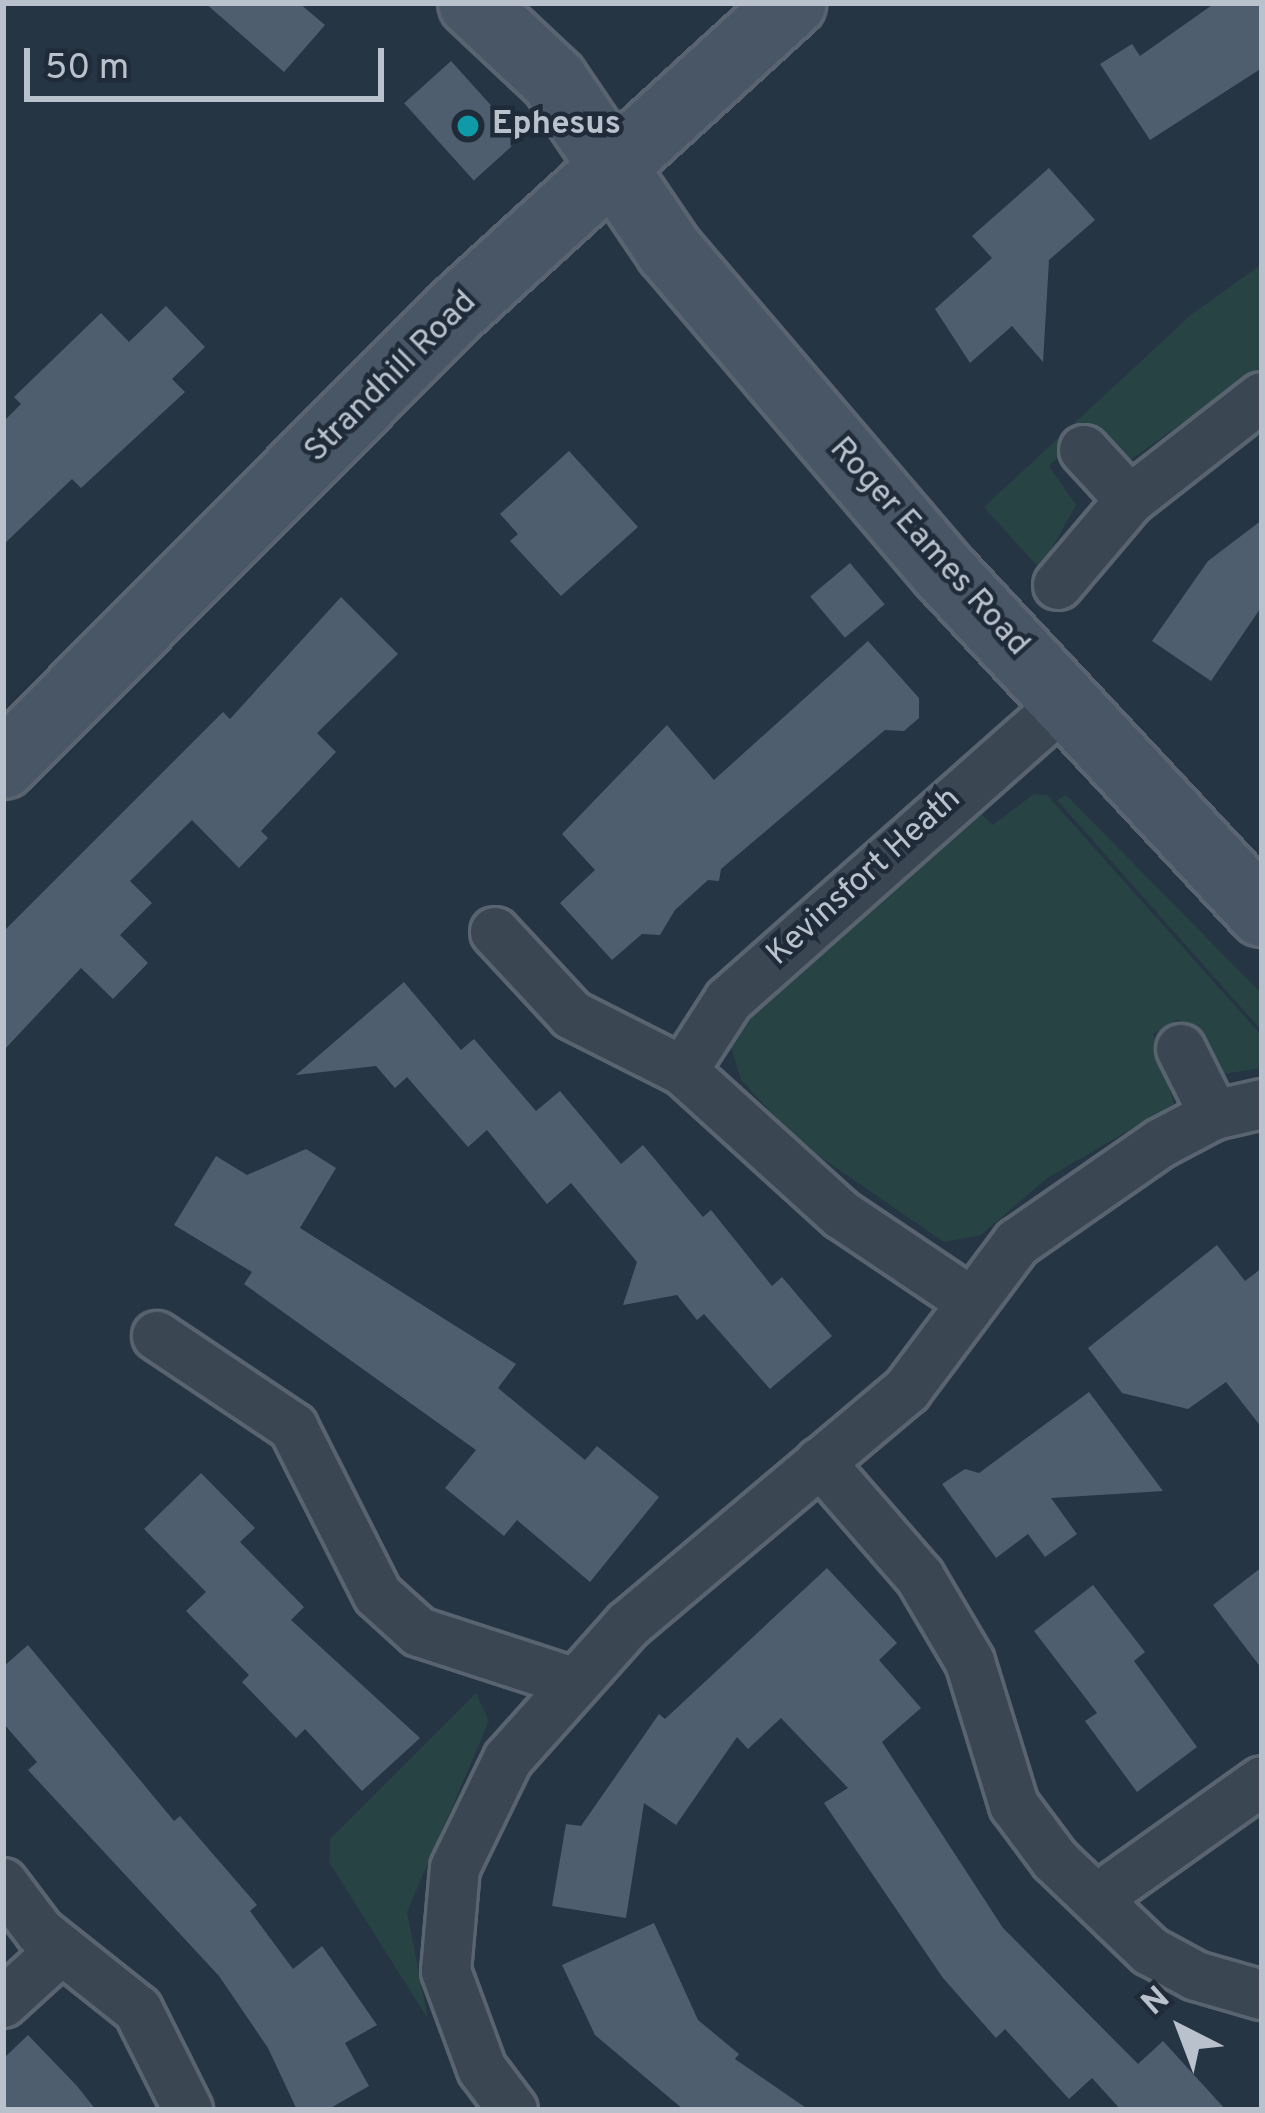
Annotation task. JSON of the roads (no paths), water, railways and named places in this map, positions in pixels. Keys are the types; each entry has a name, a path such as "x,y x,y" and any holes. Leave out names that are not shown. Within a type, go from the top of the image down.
{"main road":[{"name":"Roger Eames Road","path":"472,3 554,80 684,268 1208,864 1262,913"},
{"name":"Strandhill Road","path":"3,765 455,311 792,3"}],"street":[{"path":"1058,586 1130,500 1262,397"},
{"path":"1084,450 1130,500"},
{"name":"Kevinsfort Heath","path":"682,1071 729,1000 1066,702"},
{"path":"495,932 572,1016 682,1071 842,1215 970,1301"},
{"path":"1181,1049 1214,1115"},
{"path":"497,2106 446,1971 455,1868 508,1759 570,1682 729,1534 907,1390 1017,1243 1129,1163 1214,1115 1262,1104"},
{"path":"157,1336 293,1426 378,1595 419,1632 570,1682"},
{"path":"820,1462 920,1577 970,1662 1014,1804 1055,1860 1099,1897 1150,1951 1196,1976 1262,1995"},
{"path":"1099,1897 1262,1781"},
{"path":"3,1882 61,1950 138,2010 188,2110"},
{"path":"3,2003 61,1950"}],"place":[{"name":"Ephesus","path":"468,126"}]}
